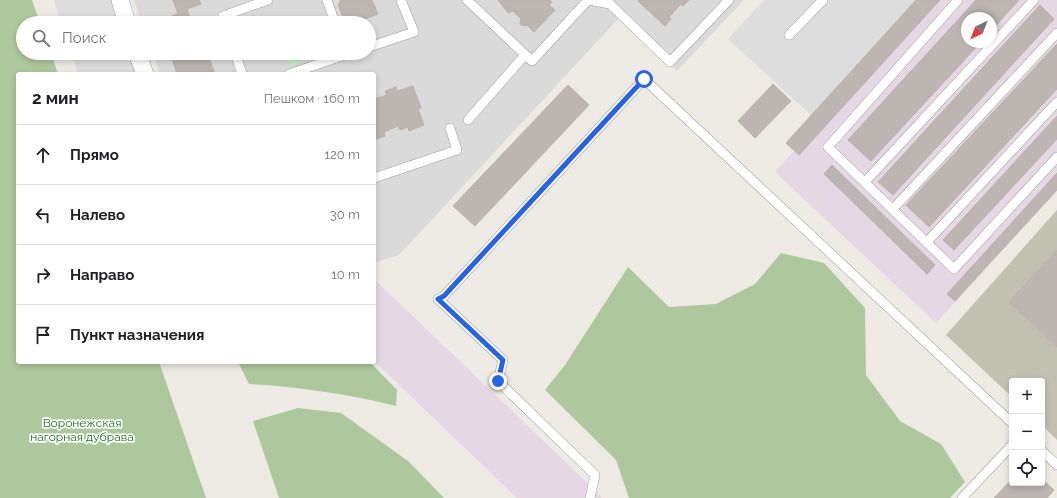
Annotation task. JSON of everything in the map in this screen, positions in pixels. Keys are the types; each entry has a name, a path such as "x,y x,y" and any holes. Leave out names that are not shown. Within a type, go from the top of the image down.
{"street":[{"path":"120,0 125,16"},
{"path":"140,60 143,72"}],"lane":[{"path":"223,16 268,0"},
{"path":"327,0 333,16"},
{"path":"376,45 414,32 401,0"},
{"path":"467,0 532,61 588,0 610,4 670,62 729,0"},
{"path":"789,35 824,0"},
{"path":"958,0 828,147 954,269 1057,157"},
{"path":"865,182 1034,0"},
{"path":"893,210 1057,34"},
{"path":"468,120 526,55"},
{"path":"237,60 241,72"},
{"path":"295,72 330,60"},
{"path":"590,498 595,475 498,381 503,360 438,299 449,291 644,79 1009,420"},
{"path":"927,242 1057,102"},
{"path":"376,177 457,150 450,128"},
{"path":"962,498 1009,448"},
{"path":"1045,454 1057,465"}],"shaded area":[{"path":"54,0 112,0 117,16 59,16"},
{"path":"134,0 744,0 677,71 620,17 399,255 376,262 376,72 159,72 155,60 376,60 376,16 140,16"},
{"path":"764,0 916,0 811,115 728,39"},
{"path":"916,0 1057,0 1057,190 936,323 775,172 794,151 786,143"},
{"path":"73,60 132,60 136,72 77,72"},
{"path":"1057,210 1057,440 1045,428 1045,378 1009,378 1009,394 946,335"},
{"path":"376,281 601,496 601,498 517,498 376,363"}],"green space":[{"name":"Воронежская нагорная дубрава","path":"0,0 32,0 38,16 16,16 16,60 53,60 57,72 16,72 16,364 160,364 206,498 0,498"},
{"path":"288,60 306,60 290,66"},
{"path":"781,253 824,263 865,308 866,375 900,421 941,444 965,482 950,498 629,498 616,460 545,390 565,365 628,267 669,307 716,304 755,284"},
{"path":"239,364 372,364 397,390 396,406 323,392 249,384"},
{"path":"298,408 341,413 408,461 444,498 279,498 253,421"}],"building":[{"path":"173,0 199,0 201,4 187,9 189,16 172,16 178,14"},
{"path":"340,0 372,0 378,14 373,16 342,16 338,4 341,2"},
{"path":"498,0 549,0 552,2 549,5 555,10 534,32 527,25 524,26 520,24 521,19 513,11 508,13"},
{"path":"689,0 683,6 681,4 669,17 671,19 665,26 638,1"},
{"path":"916,0 940,0 799,155 786,143"},
{"path":"976,0 1019,0 997,24 997,12 965,12"},
{"path":"1040,5 1054,19 893,195 878,182"},
{"path":"961,16 961,48 975,48 871,161 848,140"},
{"path":"1057,44 1057,89 929,227 906,205"},
{"path":"172,60 210,60 214,71 211,72 176,72"},
{"path":"773,84 791,101 755,138 738,121"},
{"path":"568,85 589,105 475,226 453,206"},
{"path":"413,86 421,108 418,109 424,125 409,131 408,127 400,130 398,126 384,132 385,136 376,139 376,98 387,95 385,91 396,87 397,91"},
{"path":"1057,116 1057,139 954,250 943,240"},
{"path":"832,165 935,265 927,274 824,174"},
{"path":"1057,173 1057,190 955,301 947,294"},
{"path":"1057,250 1057,347 1009,302"},
{"path":"1009,482 1009,486 1045,486 1045,482 1054,490 1047,498 994,498"}],"route":[{"path":"498,381 503,360 438,299 444,296 644,79"}]}
